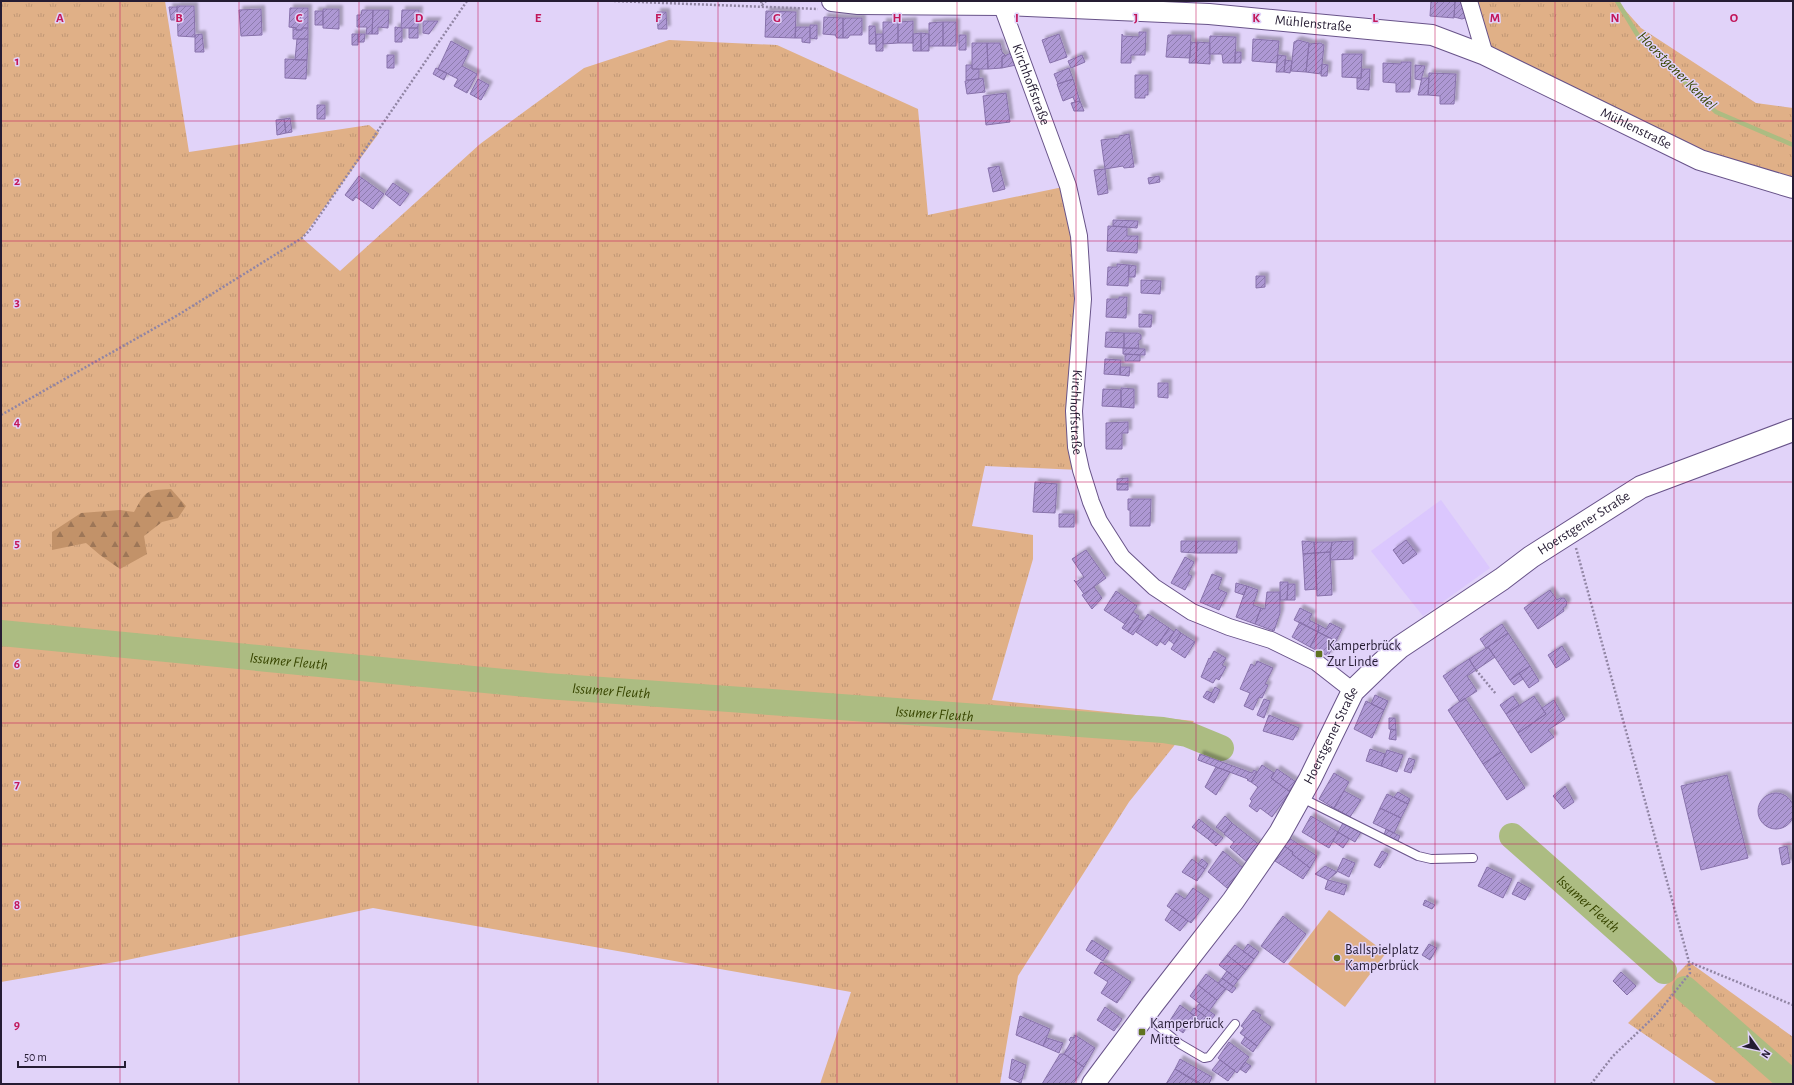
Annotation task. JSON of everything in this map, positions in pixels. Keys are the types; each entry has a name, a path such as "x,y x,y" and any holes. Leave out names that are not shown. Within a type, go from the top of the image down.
{"main road":[{"name":"Hoerstgener Straße","path":"1093,1084 1233,902 1280,833 1300,797 1353,691 1400,647 1569,531 1641,487 1793,430"}],"street":[{"name":"Mühlenstraße","path":"832,1 858,4 1001,3 1211,8 1432,35 1485,55 1700,160 1793,188"},
{"path":"1468,1 1485,55"},
{"name":"Kirchhoffstraße","path":"1001,3 1068,186 1079,236 1083,299 1074,411 1076,447 1091,502 1099,521 1122,557 1154,587 1192,612 1230,627 1271,640 1316,662 1353,691"}],"lane":[{"path":"1300,797 1418,856 1431,859 1473,858"},
{"path":"1145,1015 1180,1044 1204,1058 1209,1057 1235,1024"}],"path":[{"path":"1,415 178,315 302,238 309,231 466,1"},
{"path":"614,1 695,4"},
{"path":"761,1 762,5 766,1"},
{"path":"1575,543 1689,962 1690,973 1657,1014 1613,1056 1590,1084"},
{"path":"1476,670 1496,694"},
{"path":"1689,962 1793,1006"}],"shaded area":[{"path":"1441,500 1490,568 1423,616 1371,551"}],"green space":[{"path":"1,1 165,1 189,152 369,125 379,133 302,238 340,271 480,144 584,68 669,40 777,45 918,109 928,215 1068,186 1079,236 1081,470 985,466 972,526 1033,535 1033,559 992,700 1194,721 1129,802 1018,976 1000,1084 820,1084 851,992 373,908 127,960 1,982"},
{"path":"1467,1 1617,1 1641,28 1756,103 1793,108 1793,188 1700,160 1485,55"},
{"path":"171,489 186,506 178,518 162,522 144,536 147,554 120,569 86,543 52,550 52,532 81,513 120,510 134,512 147,493 156,490"},
{"name":"Ballspielplatz Kamperbrück","path":"1329,910 1386,953 1345,1007 1288,964"},
{"path":"1689,962 1793,1037 1793,1084 1717,1084 1628,1023"}],"building":[{"path":"1431,1 1455,1 1454,18 1430,16"},
{"path":"1455,1 1464,1 1468,17 1462,19 1454,17"},
{"path":"177,6 194,6 195,37 178,36"},
{"path":"169,7 177,7 177,20 171,20"},
{"path":"290,8 308,8 308,28 296,30 296,28 289,27"},
{"path":"261,9 262,35 241,36 239,10"},
{"path":"323,9 339,9 339,29 323,28"},
{"path":"362,10 373,10 372,34 366,34 367,27 357,27 357,15 361,15"},
{"path":"373,10 389,10 388,28 378,27 378,34 372,34"},
{"path":"402,10 419,10 418,28 401,28"},
{"path":"315,11 323,11 323,25 315,25"},
{"path":"766,11 796,12 795,38 765,37"},
{"path":"657,12 666,12 667,29 658,29"},
{"path":"824,17 843,18 843,38 837,38 835,35 823,34"},
{"path":"843,18 862,18 862,35 850,35 848,38 843,38"},
{"path":"423,21 438,21 429,34 423,33"},
{"path":"913,21 913,43 898,43 898,22"},
{"path":"883,22 898,22 898,43 883,44"},
{"path":"943,22 956,22 956,46 943,46"},
{"path":"943,22 943,46 929,46 929,23"},
{"path":"810,25 817,25 817,39 810,38"},
{"path":"869,26 875,26 876,44 869,44"},
{"path":"293,27 296,28 296,30 308,28 308,39 293,39"},
{"path":"395,27 402,28 402,42 395,42"},
{"path":"796,27 810,27 810,43 802,42 802,38 795,38"},
{"path":"409,28 418,28 418,38 409,38"},
{"path":"1139,32 1146,32 1145,55 1131,55 1131,63 1121,63 1122,34 1123,36 1139,37"},
{"path":"921,33 929,34 929,51 921,51"},
{"path":"921,33 921,51 913,51 913,34"},
{"path":"202,34 204,52 195,52 195,35"},
{"path":"352,34 358,34 358,45 352,45"},
{"path":"358,34 365,34 364,42 358,42"},
{"path":"876,34 883,34 883,51 876,51"},
{"path":"1059,34 1067,57 1050,63 1042,40"},
{"path":"959,35 966,35 966,50 959,50"},
{"path":"1168,35 1191,35 1190,58 1166,57"},
{"path":"1210,36 1236,37 1235,63 1223,63 1222,54 1209,54"},
{"path":"297,39 308,39 307,60 295,60"},
{"path":"1253,39 1279,41 1277,63 1252,61"},
{"path":"1298,40 1309,43 1306,72 1291,71 1294,42"},
{"path":"451,41 469,51 462,66 477,74 467,93 454,86 458,79 438,69"},
{"path":"1191,42 1197,43 1196,63 1189,63"},
{"path":"1197,42 1210,43 1210,64 1196,63"},
{"path":"972,43 987,43 988,69 972,69"},
{"path":"987,43 1000,43 1002,52 1005,55 1002,57 1002,68 988,69"},
{"path":"1320,43 1324,45 1321,74 1306,72 1309,44"},
{"path":"1235,52 1241,52 1241,63 1235,63"},
{"path":"1011,53 1016,65 1002,68 1002,57"},
{"path":"1342,54 1362,54 1361,78 1342,77"},
{"path":"387,55 394,55 394,68 387,68"},
{"path":"1082,55 1085,62 1071,68 1068,61"},
{"path":"1278,55 1286,56 1284,72 1276,72"},
{"path":"285,59 307,60 306,79 285,78"},
{"path":"1285,60 1292,61 1290,73 1284,72"},
{"path":"1401,62 1411,62 1410,92 1396,92 1396,83 1383,82 1383,63 1401,64"},
{"path":"1322,64 1328,65 1327,76 1321,76"},
{"path":"966,65 972,65 972,69 979,69 979,79 966,80"},
{"path":"1415,65 1425,66 1421,80 1415,79"},
{"path":"436,68 447,73 444,80 433,74"},
{"path":"1069,68 1073,79 1058,84 1054,74"},
{"path":"1362,69 1370,69 1369,90 1357,89 1357,78 1361,78"},
{"path":"1429,73 1456,74 1454,104 1440,104 1440,96 1428,95"},
{"path":"1135,75 1148,75 1148,95 1145,95 1145,98 1135,98"},
{"path":"983,78 985,92 967,94 965,81"},
{"path":"1422,78 1429,78 1428,95 1418,95"},
{"path":"478,79 489,85 481,100 470,94"},
{"path":"1073,79 1080,101 1075,102 1073,97 1063,101 1057,84"},
{"path":"1006,93 1010,122 986,125 983,96"},
{"path":"1080,101 1084,111 1074,111 1071,103"},
{"path":"317,105 325,105 325,119 317,119"},
{"path":"290,118 292,132 286,133 284,119"},
{"path":"284,119 286,133 277,135 276,120"},
{"path":"1129,134 1134,167 1124,168 1123,166 1105,169 1101,140 1119,138 1119,136"},
{"path":"999,166 1005,189 993,192 988,168"},
{"path":"1105,169 1108,193 1098,195 1094,170"},
{"path":"359,176 384,194 373,209 356,197 353,201 345,195"},
{"path":"1159,176 1160,182 1149,184 1148,178"},
{"path":"393,183 409,194 400,206 385,194"},
{"path":"1113,220 1138,221 1137,228 1113,226"},
{"path":"1108,226 1127,227 1127,236 1138,236 1137,253 1107,251"},
{"path":"1117,264 1129,265 1128,286 1107,285 1108,267 1117,267"},
{"path":"1129,265 1136,266 1135,277 1129,277"},
{"path":"1256,276 1265,276 1265,287 1256,288"},
{"path":"1141,280 1161,281 1160,294 1141,293"},
{"path":"1119,297 1127,297 1126,318 1106,317 1107,299 1119,299"},
{"path":"1139,314 1152,315 1151,327 1139,327"},
{"path":"1106,332 1124,333 1124,348 1105,347"},
{"path":"1124,333 1138,333 1141,335 1141,339 1138,341 1139,348 1124,348"},
{"path":"1123,348 1145,349 1145,355 1123,354"},
{"path":"1125,354 1140,355 1140,361 1125,361"},
{"path":"1105,359 1121,360 1120,375 1104,374"},
{"path":"1120,367 1130,367 1129,376 1120,375"},
{"path":"1158,383 1168,383 1168,398 1158,397"},
{"path":"1121,388 1134,389 1134,408 1121,407"},
{"path":"1103,389 1121,390 1121,407 1102,406"},
{"path":"1128,422 1128,433 1122,433 1122,449 1106,449 1106,423"},
{"path":"1128,478 1128,484 1117,484 1117,479"},
{"path":"1035,482 1057,484 1055,513 1033,512"},
{"path":"1117,484 1128,484 1128,490 1117,490"},
{"path":"1128,499 1151,499 1150,526 1130,526"},
{"path":"1059,514 1074,514 1074,527 1059,527"},
{"path":"1406,540 1417,554 1403,564 1393,550"},
{"path":"1181,541 1196,541 1196,553 1181,552"},
{"path":"1196,541 1237,541 1237,553 1196,553"},
{"path":"1302,541 1314,542 1315,553 1303,554"},
{"path":"1353,541 1353,559 1330,560 1332,542"},
{"path":"1314,542 1332,542 1330,552 1315,553"},
{"path":"1086,550 1106,578 1084,594 1074,580 1076,582 1084,577 1072,559"},
{"path":"1330,552 1332,595 1317,596 1315,553"},
{"path":"1315,553 1317,589 1305,590 1303,554"},
{"path":"1185,557 1194,562 1188,574 1192,576 1185,590 1171,583"},
{"path":"1212,574 1222,578 1218,589 1227,593 1219,610 1200,602"},
{"path":"1280,582 1288,582 1287,600 1280,600"},
{"path":"1236,583 1247,586 1244,595 1235,592"},
{"path":"1288,584 1295,584 1295,600 1287,600"},
{"path":"1247,586 1258,590 1253,605 1261,608 1255,624 1236,617"},
{"path":"1094,587 1102,598 1092,609 1082,595"},
{"path":"1550,590 1557,600 1564,598 1567,602 1566,606 1563,608 1564,611 1538,629 1524,608"},
{"path":"1116,591 1137,606 1125,624 1104,610"},
{"path":"1267,592 1280,592 1280,613 1274,631 1255,624 1261,608 1265,609"},
{"path":"1300,608 1312,614 1309,620 1319,625 1318,632 1294,620"},
{"path":"1133,612 1139,616 1128,632 1122,628"},
{"path":"1148,614 1169,628 1157,646 1136,632"},
{"path":"1137,618 1143,621 1133,635 1128,632"},
{"path":"1300,622 1318,632 1310,647 1292,637"},
{"path":"1330,623 1342,629 1336,641 1318,632 1319,625 1326,629"},
{"path":"1502,624 1508,633 1486,648 1480,639"},
{"path":"1169,628 1174,632 1165,645 1160,641"},
{"path":"1176,629 1181,633 1174,644 1169,640"},
{"path":"1318,632 1336,641 1328,656 1310,647"},
{"path":"1181,633 1195,642 1185,658 1171,649"},
{"path":"1508,633 1530,666 1510,680 1488,647"},
{"path":"1562,646 1570,659 1556,668 1548,655"},
{"path":"1488,647 1495,657 1476,670 1469,659"},
{"path":"1214,651 1226,658 1222,665 1226,667 1219,680 1216,678 1213,683 1201,677 1209,658 1210,659"},
{"path":"1469,659 1476,670 1467,676 1477,691 1460,702 1443,676"},
{"path":"1257,661 1273,668 1265,684 1268,685 1262,698 1259,697 1253,710 1244,706 1250,693 1240,689 1251,664 1255,666"},
{"path":"1530,666 1539,681 1529,688 1519,673"},
{"path":"1519,673 1523,679 1514,685 1510,680"},
{"path":"1215,687 1220,690 1214,703 1208,700"},
{"path":"1207,691 1212,693 1208,700 1203,697"},
{"path":"1375,695 1388,701 1384,710 1371,704"},
{"path":"1513,696 1519,705 1506,714 1500,705"},
{"path":"1534,696 1546,714 1518,733 1506,714"},
{"path":"1465,698 1501,752 1483,764 1448,710"},
{"path":"1264,699 1270,701 1264,718 1257,715"},
{"path":"1554,700 1565,719 1548,730 1554,737 1531,753 1518,733 1546,714 1542,708"},
{"path":"1366,701 1384,710 1372,738 1354,729"},
{"path":"1269,715 1299,728 1293,740 1263,731"},
{"path":"1389,718 1395,718 1396,730 1389,729"},
{"path":"1391,729 1396,730 1396,740 1389,739"},
{"path":"1370,749 1385,754 1381,766 1366,761"},
{"path":"1387,750 1403,755 1397,772 1381,766"},
{"path":"1501,752 1525,788 1507,800 1483,764"},
{"path":"1200,754 1252,773 1254,770 1257,772 1251,782 1247,780 1248,779 1198,760"},
{"path":"1409,758 1415,760 1411,773 1404,771"},
{"path":"1262,765 1274,773 1271,778 1290,792 1272,817 1260,808 1257,812 1249,806 1252,801 1250,799 1258,787 1251,782"},
{"path":"1216,767 1230,772 1216,795 1205,787"},
{"path":"1277,769 1296,782 1289,791 1271,778"},
{"path":"1334,773 1349,782 1334,808 1319,799"},
{"path":"1727,775 1748,858 1701,870 1681,786"},
{"path":"1565,786 1574,802 1564,809 1553,796"},
{"path":"1344,791 1361,800 1350,817 1334,808"},
{"path":"1398,792 1410,799 1408,804 1394,797"},
{"path":"1780,793 1789,798 1793,804 1793,818 1789,824 1780,829 1772,829 1763,824 1759,818 1758,807 1763,798 1769,794"},
{"path":"1387,794 1408,804 1401,818 1380,808"},
{"path":"1380,808 1401,818 1394,833 1373,823"},
{"path":"1225,816 1232,823 1224,833 1216,827"},
{"path":"1311,816 1338,832 1329,848 1302,832"},
{"path":"1199,819 1214,831 1208,839 1192,827"},
{"path":"1232,823 1261,846 1248,863 1230,847 1234,842 1224,834"},
{"path":"1343,823 1361,832 1355,842 1338,832"},
{"path":"1386,829 1400,836 1398,841 1384,835"},
{"path":"1214,831 1223,838 1216,846 1208,839"},
{"path":"1338,832 1349,839 1343,848 1333,841"},
{"path":"1289,838 1317,856 1310,868 1292,854 1293,852 1284,846"},
{"path":"1284,846 1293,852 1292,854 1310,868 1303,879 1275,861"},
{"path":"1787,846 1790,863 1782,865 1779,848"},
{"path":"1223,851 1243,868 1227,888 1208,872"},
{"path":"1382,851 1388,854 1380,868 1374,865"},
{"path":"1343,858 1355,863 1349,877 1337,871"},
{"path":"1192,859 1205,869 1197,881 1182,872"},
{"path":"1202,859 1208,864 1205,869 1198,864"},
{"path":"1325,866 1337,872 1328,880 1315,874"},
{"path":"1487,867 1512,879 1503,898 1478,886"},
{"path":"1328,880 1347,885 1344,895 1325,889"},
{"path":"1518,882 1531,889 1525,900 1512,894"},
{"path":"1193,888 1209,899 1191,923 1167,906 1176,893 1185,899"},
{"path":"1425,900 1435,905 1432,909 1423,905"},
{"path":"1172,909 1188,921 1180,931 1165,920"},
{"path":"1283,916 1306,934 1284,963 1261,946"},
{"path":"1092,940 1109,951 1103,961 1086,950"},
{"path":"1248,944 1259,952 1254,959 1243,951"},
{"path":"1429,944 1437,948 1430,960 1422,955"},
{"path":"1235,945 1254,959 1246,970 1227,955"},
{"path":"1227,955 1246,970 1238,980 1219,965"},
{"path":"1101,962 1131,982 1117,1003 1101,993 1108,982 1094,973"},
{"path":"1227,971 1238,980 1233,987 1222,978"},
{"path":"1621,972 1636,986 1627,995 1613,981"},
{"path":"1206,974 1226,989 1217,1000 1198,985"},
{"path":"1222,978 1236,988 1232,993 1218,983"},
{"path":"1198,985 1217,1000 1209,1011 1190,996"},
{"path":"1199,1004 1215,1015 1211,1020 1195,1009"},
{"path":"1180,1005 1195,1016 1183,1033 1169,1022"},
{"path":"1105,1007 1122,1019 1114,1031 1097,1020"},
{"path":"1194,1008 1206,1017 1202,1022 1190,1013"},
{"path":"1253,1010 1261,1015 1259,1018 1271,1027 1257,1046 1240,1033 1244,1028 1241,1026"},
{"path":"1020,1016 1050,1029 1043,1046 1016,1035"},
{"path":"1075,1035 1095,1048 1084,1067 1064,1054 1071,1042 1069,1040"},
{"path":"1245,1037 1257,1046 1253,1052 1241,1043"},
{"path":"1047,1038 1063,1043 1059,1053 1043,1046"},
{"path":"1229,1042 1249,1057 1237,1073 1218,1058"},
{"path":"1060,1054 1064,1054 1084,1067 1073,1084 1042,1084"},
{"path":"1012,1059 1026,1065 1021,1083 1009,1078"},
{"path":"1180,1059 1212,1077 1209,1084 1199,1084 1175,1069"},
{"path":"1220,1060 1235,1071 1228,1081 1212,1070"},
{"path":"1245,1062 1251,1066 1246,1073 1240,1069"},
{"path":"1175,1069 1200,1083 1166,1084"}],"waterway":[{"name":"Hoerstgener Kendel","path":"1617,1 1640,39 1716,112 1793,145"},
{"name":"Issumer Fleuth","path":"1,633 546,686 1163,730 1187,734 1221,748"},
{"name":"Issumer Fleuth","path":"1512,836 1664,971"},
{"name":"Issumer Fleuth","path":"1685,989 1793,1082"}],"place":[{"name":"Kamperbrück Zur Linde","path":"1319,654"},
{"name":"Ballspielplatz Kamperbrück","path":"1337,958"},
{"name":"Kamperbrück Mitte","path":"1142,1032"}]}
